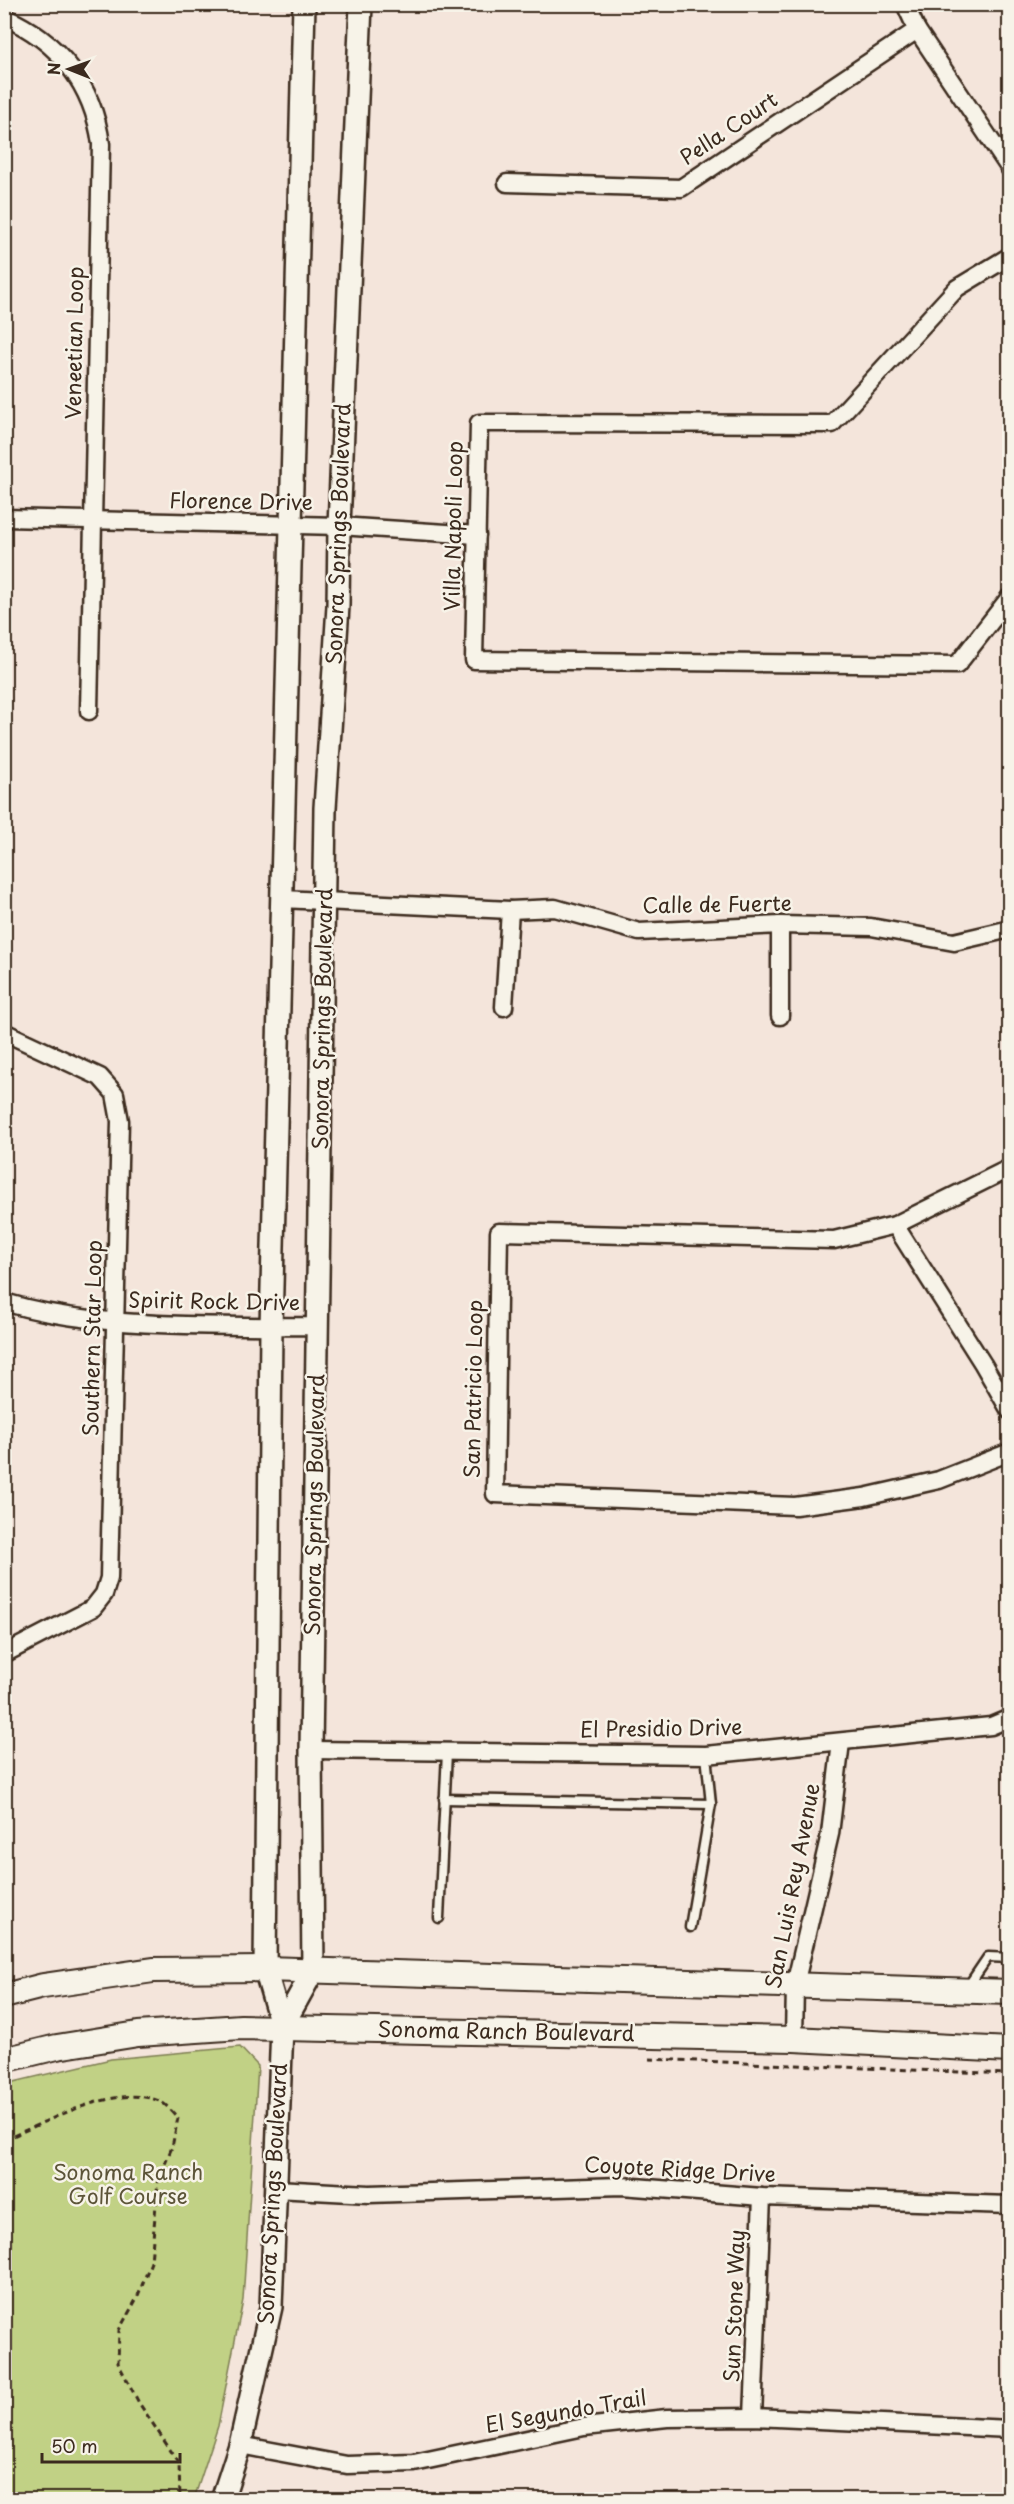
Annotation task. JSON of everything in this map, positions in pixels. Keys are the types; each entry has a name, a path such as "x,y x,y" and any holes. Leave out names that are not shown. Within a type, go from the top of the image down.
{"main road":[{"path":"4,1996 43,1986 153,1970 265,1969 1010,1992"},
{"name":"Sonoma Ranch Boulevard","path":"4,2060 57,2047 148,2033 219,2027 794,2039 1010,2050"}],"street":[{"name":"Sonora Springs Boulevard","path":"222,2499 240,2445 271,2307 282,2027 265,1969 272,1327 304,4"},
{"name":"Sonora Springs Boulevard","path":"282,2027 313,1971 310,1750 326,808 338,606 339,526 361,4"},
{"path":"905,4 917,30 1010,169"},
{"name":"Veneetian Loop","path":"4,17 46,40 68,63 91,102 99,130 102,159 89,711"},
{"name":"Pella Court","path":"507,183 681,188 917,30"},
{"name":"Villa Napoli Loop","path":"1010,256 957,288 832,424 479,423 474,660 957,665 1010,597"},
{"name":"Florence Drive","path":"4,518 339,526 477,535"},
{"name":"Calle de Fuerte","path":"282,899 510,910 555,908 639,932 780,925 871,927 954,942 1010,929"},
{"path":"504,1006 510,910"},
{"path":"780,925 780,1016"},
{"name":"Southern Star Loop","path":"4,1032 100,1077 115,1094 120,1121 117,1323 110,1569 107,1586 99,1602 86,1613 4,1654"},
{"path":"1010,1168 895,1225 984,1364 1010,1411"},
{"name":"San Patricio Loop","path":"895,1225 834,1240 499,1232 495,1494 795,1506 864,1497 939,1480 1010,1452"},
{"name":"Spirit Rock Drive","path":"4,1302 57,1316 117,1323 318,1326"},
{"name":"El Presidio Drive","path":"310,1750 706,1755 991,1726 1010,1718"},
{"name":"San Luis Rey Avenue","path":"794,2039 795,1985 830,1834 841,1742"},
{"name":"Coyote Ridge Drive","path":"276,2189 369,2194 621,2186 762,2197 1010,2205"},
{"name":"Sun Stone Way","path":"753,2417 762,2197"},
{"name":"El Segundo Trail","path":"240,2445 347,2464 414,2463 584,2427 667,2418 753,2417 1010,2429"}],"lane":[{"path":"439,1918 447,1752"},
{"path":"690,1927 711,1804 706,1755"},
{"path":"444,1799 711,1804"},
{"path":"966,1991 987,1957 1010,1958"}],"path":[{"path":"642,2059 1010,2074"},
{"path":"4,2140 61,2113 134,2095 162,2102 178,2118 172,2147 158,2181 151,2262 137,2298 119,2330 118,2363 139,2403 179,2463 180,2499"}],"green space":[{"name":"Sonoma Ranch Golf Course","path":"240,2047 258,2066 243,2300 218,2426 194,2499 5,2499 5,2084 111,2059"}]}
